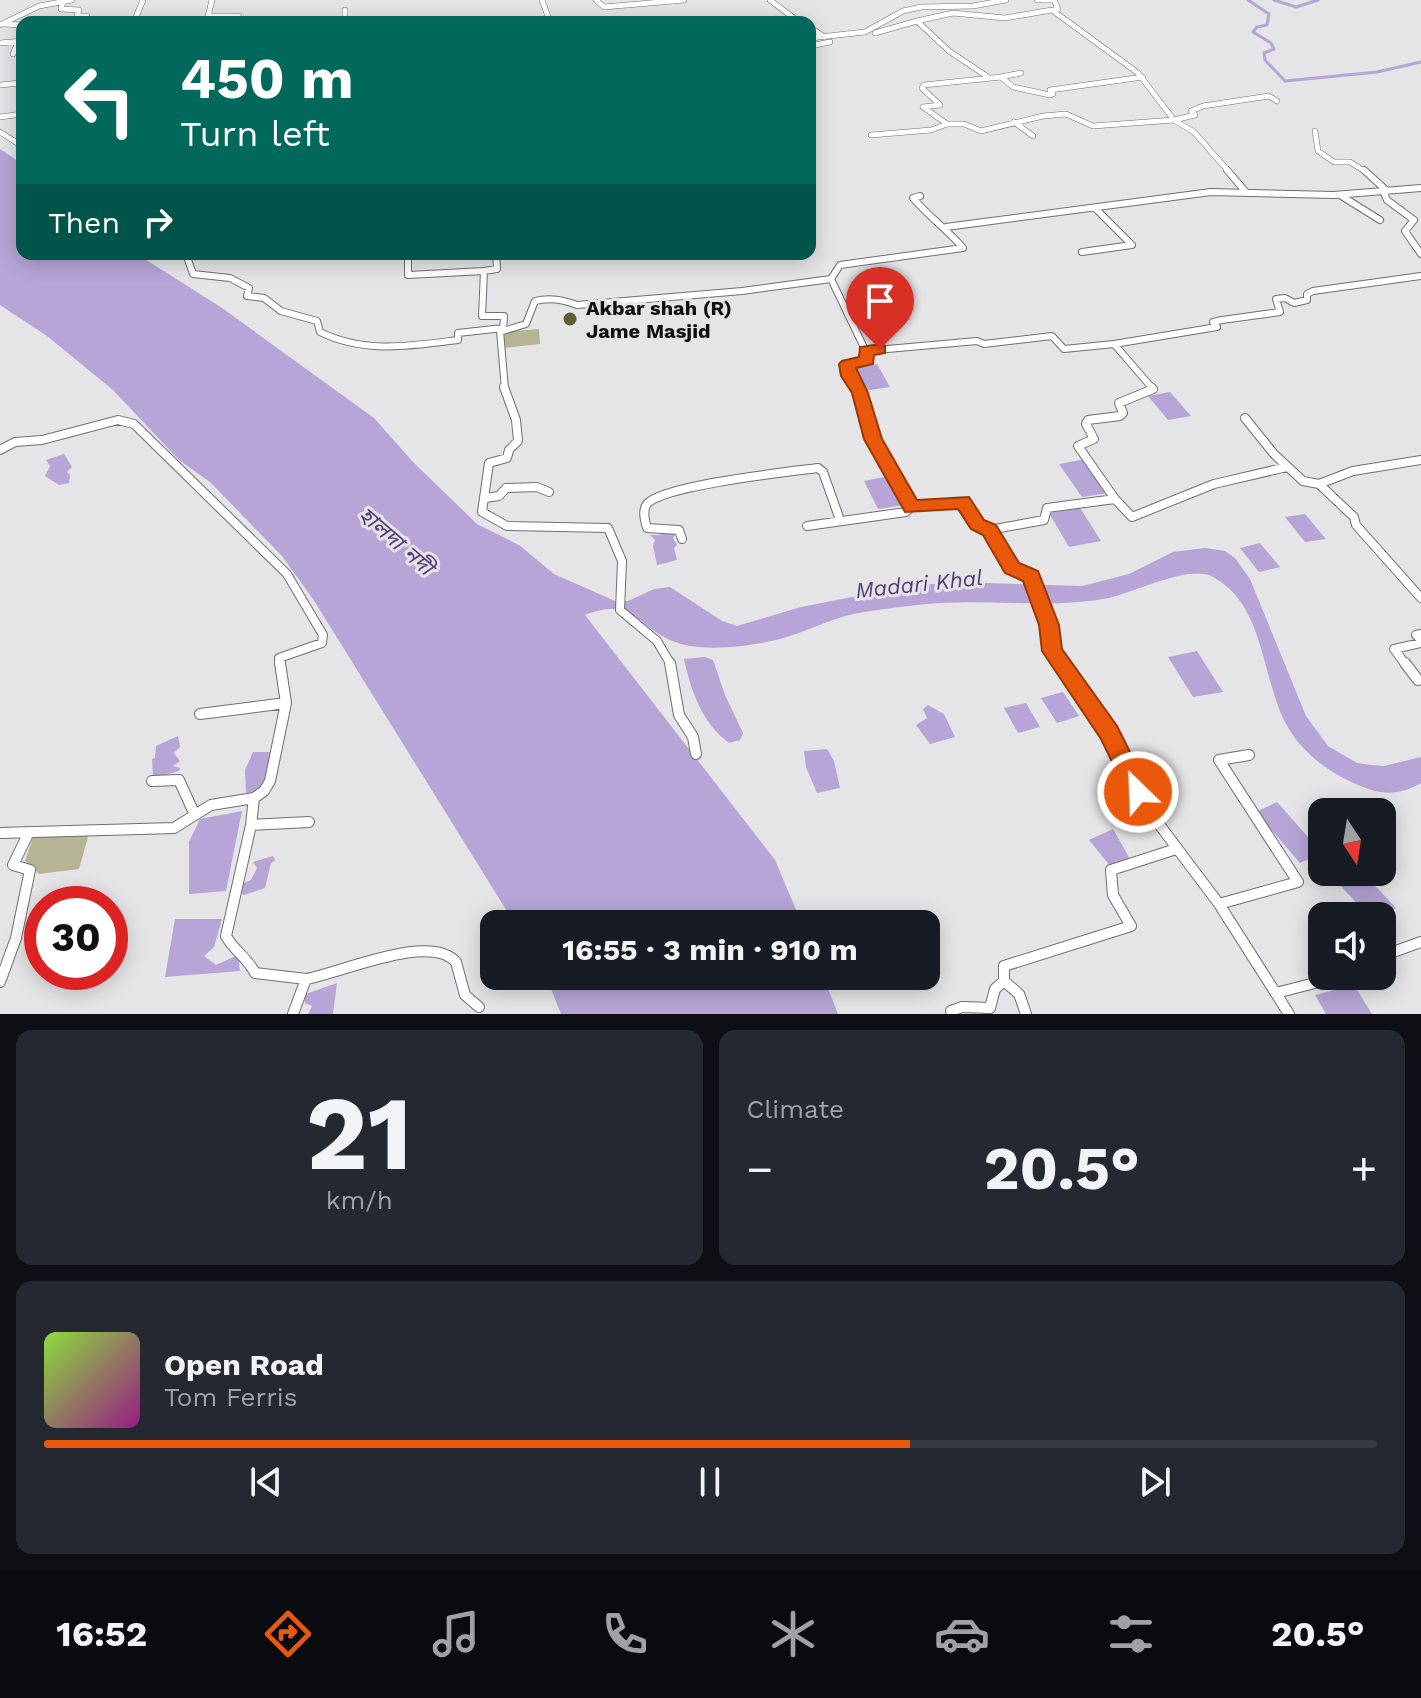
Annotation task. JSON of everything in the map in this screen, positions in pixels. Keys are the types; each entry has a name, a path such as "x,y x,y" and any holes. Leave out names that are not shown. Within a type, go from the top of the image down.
{"street":[{"path":"18,16 39,6 72,0"},
{"path":"212,0 209,16 239,16"},
{"path":"596,0 604,7 613,7 684,0"},
{"path":"770,0 791,16"},
{"path":"816,38 865,32 911,9 1006,0"},
{"path":"1037,0 1054,3 1143,77 1149,84 1145,86 1162,102 1174,120 1194,132 1245,191"},
{"path":"63,1 61,9 79,10 77,16"},
{"path":"816,44 953,13 1013,18 1054,3"},
{"path":"345,10 345,16"},
{"path":"917,21 949,51 988,77"},
{"path":"816,31 828,39"},
{"path":"13,54 16,49"},
{"path":"947,124 923,107 940,105 922,88 924,85 1021,73"},
{"path":"1001,77 1013,87 1050,95 1053,94 1050,90 1143,77"},
{"path":"871,135 931,130 947,124 964,124 981,131 1013,122 1066,114 1093,126 1145,125 1195,115 1191,111 1203,106 1269,96 1277,101"},
{"path":"1013,122 1033,136"},
{"path":"1315,131 1318,151 1334,162 1350,162 1362,168 1385,191 1387,200 1414,220 1405,231 1421,254"},
{"path":"946,227 1211,192 1339,195 1421,188"},
{"path":"1339,195 1380,220"},
{"path":"188,260 193,274 246,284 249,288 247,296 264,298 281,311 317,321 320,332 354,346 402,346 458,340 458,333 526,324 535,301 544,298 557,298 577,305 742,291 831,279 840,265 963,248 946,227 931,219 913,198 920,196"},
{"path":"1082,252 1132,245 1096,209"},
{"path":"408,260 408,275 497,269 496,260"},
{"path":"484,271 482,316 504,316 500,331 502,380 516,420 518,441 509,450 507,458 489,463 482,512 507,526 608,528 622,561 620,610 666,651 681,722 687,734 693,737 696,754"},
{"path":"865,351 977,341 984,344 1052,336 1064,349 1114,344 1217,327 1213,322 1222,320 1280,312 1276,299 1300,303 1307,300 1307,294 1313,291 1421,276"},
{"path":"831,279 867,361 847,364 849,376 860,393 873,439 911,507"},
{"path":"1114,344 1153,389 1119,403 1123,413 1120,416 1088,420 1086,424 1094,439 1078,446 1115,499 1132,517 1153,514 1169,501 1245,474 1287,467"},
{"path":"1245,418 1303,481 1319,484 1353,471 1421,460"},
{"path":"0,450 15,442 42,440 118,420 134,424 287,574 323,635 322,643 279,658 286,703 270,781 264,791 254,798 218,803 194,813 174,828 0,833"},
{"path":"682,539 679,530 647,528 644,510 648,502 659,496 714,484 818,468 823,472 840,520"},
{"path":"1319,484 1354,517 1356,525 1421,598"},
{"path":"485,498 499,496 506,488 537,487 549,492"},
{"path":"989,530 1044,520 1047,508 1115,499"},
{"path":"807,526 906,512 911,507 963,502 978,525 989,530 1012,568 1031,576 1049,625 1052,651 1109,732 1129,767 1140,799 1219,904 1289,1014"},
{"path":"1418,680 1394,649 1421,642 1416,635 1421,634"},
{"path":"200,714 286,703"},
{"path":"1219,904 1298,882 1219,760 1249,755"},
{"path":"152,781 179,780 194,813"},
{"path":"254,798 227,941 246,956 255,973 306,979 333,975 361,963 427,950 453,958 461,992 467,1001 479,1007"},
{"path":"251,825 309,822"},
{"path":"0,982 16,938 30,870 13,865 29,832"},
{"path":"952,1014 951,1011 962,1007 990,1008 995,989 1004,981 1004,966 1131,926 1113,895 1111,870 1176,849"},
{"path":"1396,951 1421,942"},
{"path":"293,1014 306,979"},
{"path":"1004,981 1019,994 1026,1014"},
{"path":"1276,993 1308,985"}],"green space":[{"path":"539,329 540,344 503,348 503,332"},
{"path":"89,833 79,869 39,874 25,861 34,834"}],"water":[{"name":"হালদা নদী","path":"0,149 16,160 16,260 146,260 222,308 374,418 413,462 477,524 519,545 554,574 615,601 628,601 654,589 670,587 722,621 737,626 801,607 903,587 953,582 1082,586 1129,574 1173,552 1205,548 1225,551 1235,558 1250,579 1306,716 1328,746 1357,763 1371,765 1384,766 1421,757 1421,783 1397,792 1374,791 1337,774 1308,753 1286,724 1260,643 1243,605 1230,589 1203,574 1177,576 1109,598 1085,601 941,603 872,611 845,616 781,639 726,647 681,644 626,612 602,610 585,615 775,860 796,910 506,910 313,599 282,556 210,482 179,460 113,390 47,336 0,305"},
{"path":"877,364 890,387 864,391 852,368"},
{"path":"1170,392 1191,416 1168,420 1148,396"},
{"path":"64,454 72,467 67,472 70,475 69,483 59,485 45,476 50,466 46,460"},
{"path":"1086,459 1109,493 1082,497 1059,464"},
{"path":"889,476 904,505 878,509 864,481"},
{"path":"1080,508 1101,541 1069,547 1049,513"},
{"path":"1305,514 1326,539 1305,542 1285,517"},
{"path":"662,532 677,532 673,538 677,545 674,548 677,560 657,565 653,546 655,540 650,535 660,535"},
{"path":"1260,543 1280,567 1259,572 1240,548"},
{"path":"1197,651 1223,692 1193,697 1168,657"},
{"path":"705,657 713,660 743,733 740,740 729,743 720,735 705,716 694,694 684,659"},
{"path":"1063,692 1079,716 1057,723 1041,698"},
{"path":"1026,703 1040,727 1018,733 1004,708"},
{"path":"928,705 944,714 955,737 930,744 916,725 927,718 923,709"},
{"path":"178,736 180,747 174,753 180,761 173,766 180,768 179,771 153,778 152,759 155,758 156,746"},
{"path":"827,749 834,761 840,788 817,793 806,767 804,751"},
{"path":"253,752 273,752 264,787 246,794 245,770"},
{"path":"1277,802 1308,837 1308,859 1300,863 1256,812"},
{"path":"242,811 226,891 189,894 189,842 200,819"},
{"path":"1113,829 1130,859 1111,867 1089,840"},
{"path":"273,856 275,860 271,863 265,888 244,895 239,892 239,885 251,880 257,868 253,862"},
{"path":"1341,886 1375,886 1390,902 1356,902"},
{"path":"175,919 222,919 214,947 204,956 216,965 238,955 240,971 165,977"},
{"path":"337,983 333,1014 308,1014 312,1006 305,1003 303,995"},
{"path":"552,990 829,990 838,1014 561,1014"},
{"path":"1334,990 1357,990 1372,1014 1326,1014 1315,995"}],"waterway":[{"path":"1248,0 1269,14 1267,25 1257,27 1253,32 1271,43 1274,49 1264,53 1265,60 1285,81 1377,72 1421,62"},
{"path":"1274,0 1296,7 1318,0"}],"place":[{"name":"Akbar shah (R) Jame Masjid","path":"570,319"}],"route":[{"path":"880,349 865,351 869,358 867,361 847,364 849,376 860,393 873,439 911,507 963,502 978,525 989,530 1012,568 1031,576 1049,625 1052,651 1109,732 1129,767 1138,792"}],"water label":[{"name":"Madari Khal","path":"919,584"}]}
